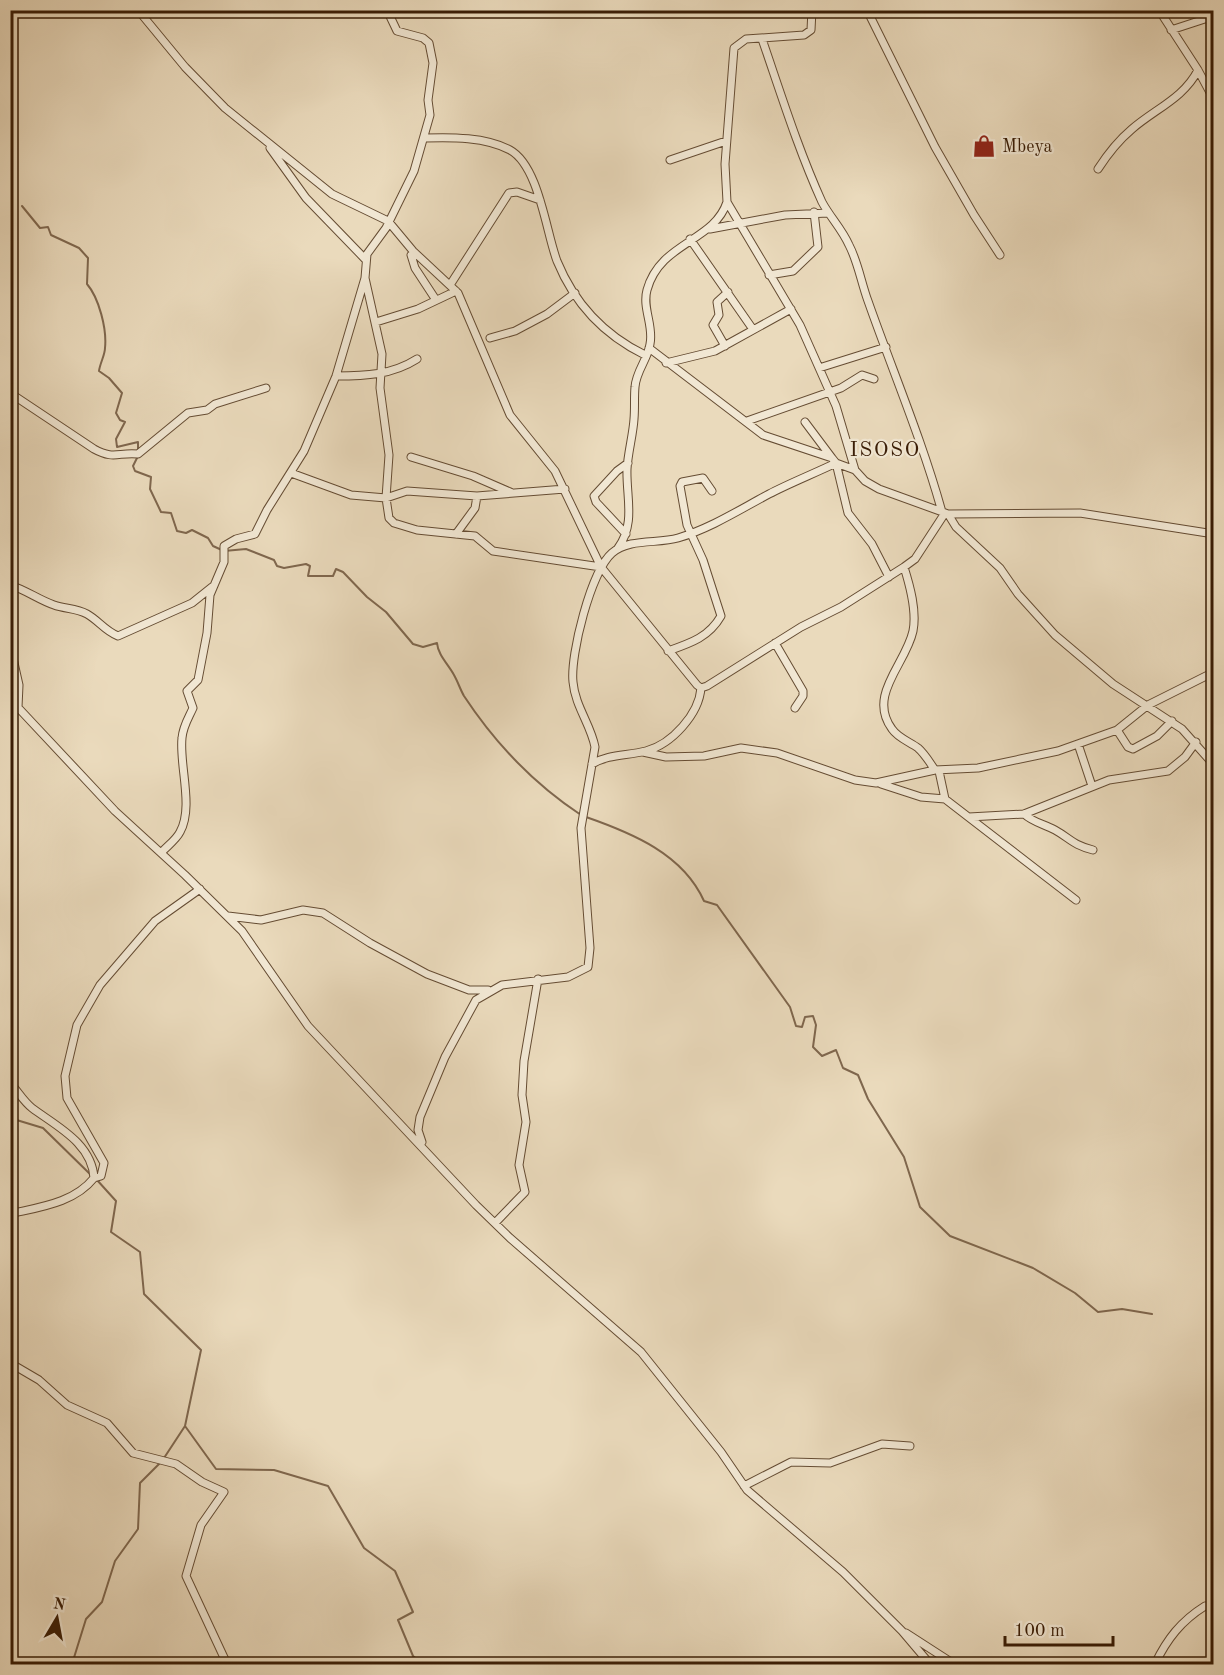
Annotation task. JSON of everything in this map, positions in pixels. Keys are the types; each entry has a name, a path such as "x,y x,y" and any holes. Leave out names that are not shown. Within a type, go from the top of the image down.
{"street":[{"path":"138,10 205,90 267,143 337,197 388,221 413,251 456,291 510,415 555,471 601,567 689,678 701,687"},
{"path":"145,10 145,20"},
{"path":"387,10 397,31 423,38 429,43 433,74 428,100 430,115 414,171 386,228 369,249 365,259 365,278 382,354 381,401 389,455 386,498 389,518 394,523 417,530 476,536 493,551 601,567"},
{"path":"710,229 723,215 727,202 726,141 734,48 746,39 804,34 811,30 812,10"},
{"path":"867,10 935,147 1000,255"},
{"path":"1159,10 1198,70 1214,100"},
{"path":"1172,30 1214,16"},
{"path":"762,39 795,137 828,213 848,243 920,437 945,513 956,527 1000,568 1018,594 1054,635 1113,684 1172,722 1196,742 1214,765"},
{"path":"1098,169 1121,138 1191,85 1198,70"},
{"path":"425,138 481,141 510,150 523,161 540,200 558,264 590,315 608,334 666,363 763,435 834,461 855,470 865,481 879,489 945,513 1080,513 1214,534"},
{"path":"670,160 726,141"},
{"path":"267,143 306,198 365,259"},
{"path":"450,285 509,194 518,192 540,200"},
{"path":"727,202 791,309 830,391 855,470"},
{"path":"769,275 793,271 818,247 814,212"},
{"path":"228,916 261,920 303,910 317,911 332,917 370,944 428,974 479,992 538,979 568,977 581,972 590,960 581,828 595,747 593,736 577,702 573,683 573,662 580,627 601,567 618,548 626,534 630,503 628,463 634,420 635,386 651,337 645,297 650,281 670,255 690,239 710,229 785,214 828,213"},
{"path":"690,239 753,328"},
{"path":"411,255 415,268 436,300"},
{"path":"161,853 179,835 182,826 186,787 182,739 185,720 193,708 187,691 198,680 213,587 224,562 224,546 236,539 255,534 267,510 304,452 336,376 365,278"},
{"path":"376,322 418,309 456,291"},
{"path":"725,346 713,325 719,315 717,302 728,292"},
{"path":"490,338 510,333 547,314 575,293"},
{"path":"666,363 715,351 791,309"},
{"path":"819,368 886,347"},
{"path":"336,376 371,376 403,367 417,359"},
{"path":"747,421 849,385 862,375 874,380"},
{"path":"10,393 94,449 106,456 117,457 129,453 138,454 188,412 207,410 215,404 266,388"},
{"path":"805,422 834,461 848,513 872,544 888,577"},
{"path":"411,457 473,476 516,493"},
{"path":"618,548 679,538 705,528 834,461"},
{"path":"626,534 596,502 594,496 617,471 628,463"},
{"path":"291,473 351,495 386,498 407,491 477,496 565,489"},
{"path":"668,651 693,642 712,631 722,616 720,605 687,525 680,486 682,482 703,478 712,491"},
{"path":"456,534 475,508 477,496"},
{"path":"592,764 608,757 643,752 666,740 685,723 697,707 701,687 815,619 841,608 904,567 915,559 945,513"},
{"path":"904,567 910,590 913,628 910,642 887,687 884,709 893,730 920,750 937,770 945,799"},
{"path":"10,585 27,590 50,604 79,610 108,632 118,636 192,603 213,587"},
{"path":"775,643 803,691 803,696 795,708"},
{"path":"10,645 19,685 18,707"},
{"path":"876,783 937,770 978,768 1078,744 1117,730 1148,705 1214,672"},
{"path":"10,699 115,811 228,916 254,946 312,1031 495,1223 641,1352 721,1452 744,1486 761,1504 817,1548 902,1631 930,1665"},
{"path":"1117,730 1128,747 1133,749 1158,736 1172,722"},
{"path":"969,817 1024,814 1092,786 1168,771 1185,757 1196,742"},
{"path":"1078,744 1092,786"},
{"path":"643,752 666,757 704,756 741,748 777,753 855,780 891,786 921,797 945,799 1076,900"},
{"path":"1024,814 1033,822 1057,831 1069,842 1093,850"},
{"path":"10,1214 60,1201 82,1190 94,1178 101,1176 104,1163 71,1107 65,1087 68,1058 77,1025 100,985 155,921 200,889"},
{"path":"495,1223 519,1202 526,1189 519,1165 526,1122 522,1095 526,1041 538,979"},
{"path":"424,1147 417,1130 418,1122 445,1057 476,1000 493,988"},
{"path":"10,1083 31,1107 75,1141 92,1163 94,1178"},
{"path":"10,1363 39,1380 67,1405 107,1423 133,1453 176,1464 202,1482 224,1492 201,1526 186,1576 227,1665"},
{"path":"744,1486 791,1462 819,1464 849,1458 882,1444 910,1446"},
{"path":"1155,1665 1162,1650 1186,1618 1205,1606"},
{"path":"902,1631 954,1665"}],"waterway":[{"path":"22,206 40,228 48,227 51,235 79,248 88,258 87,284 98,305 105,332 105,351 99,371 109,378 122,393 116,413 120,420 125,422 116,439 117,447 138,442 138,450"},
{"path":"138,456 133,466 135,471 151,477 150,489 161,512 171,513 177,531 186,533 192,530 208,538 213,546 224,551 246,549 274,560 277,566 284,568 306,564 310,566 308,576 333,576 336,569 343,572 367,597 386,612 413,644 423,647 437,643 441,655 464,696 502,746 547,790 581,815"},
{"path":"586,817 621,830 654,847 683,870 704,901 717,905 790,1007 796,1026 802,1027 805,1017 813,1016 816,1025 813,1047 822,1056 836,1050 843,1068 858,1075 868,1099 904,1157 920,1207 950,1236 1033,1268 1075,1293 1098,1312 1122,1309 1152,1314"},
{"path":"10,1118 43,1128 93,1177"},
{"path":"97,1180 116,1201 111,1232 140,1252 144,1294 201,1350 185,1426 216,1469 274,1470 328,1486 364,1548 395,1571 413,1612 398,1620 413,1656 423,1664"},
{"path":"164,1458 185,1426"},
{"path":"72,1664 86,1619 102,1602 115,1561 138,1529 140,1483 161,1462"}],"place":[{"name":"Mbeya","path":"984,146"}],"district":[{"name":"ISOSO","path":"885,449"}]}
